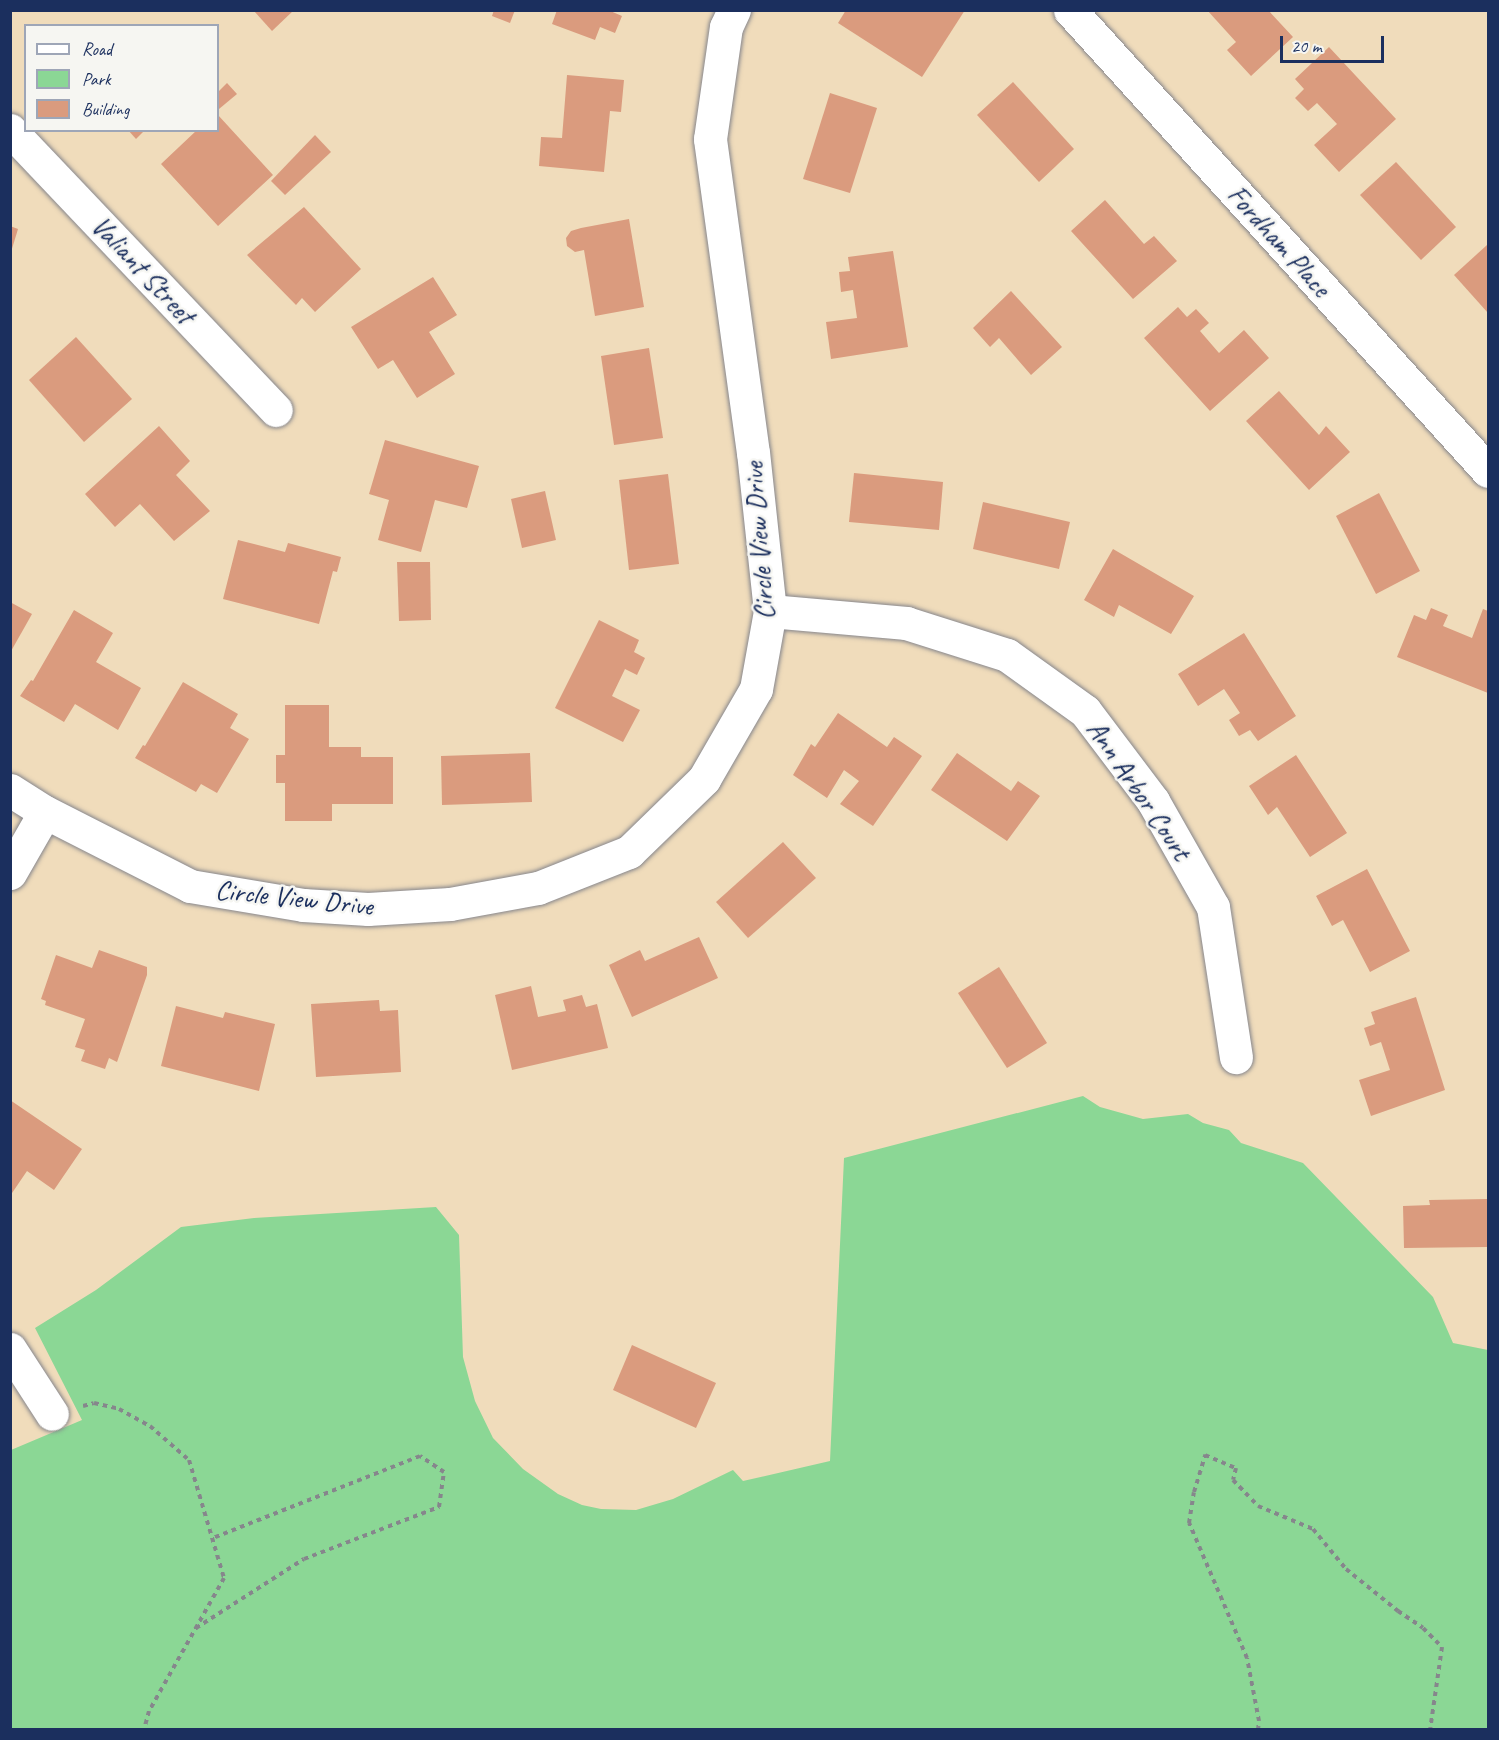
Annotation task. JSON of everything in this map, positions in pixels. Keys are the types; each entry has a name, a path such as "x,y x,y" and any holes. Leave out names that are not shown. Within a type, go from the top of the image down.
{"street":[{"name":"Circle View Drive","path":"10,790 45,812 190,886 303,905 369,909 450,904 538,888 629,852 704,779 756,689 770,611 753,453 710,139 726,27 734,10"},
{"name":"Fordham Place","path":"1070,10 1488,471"},
{"name":"Valiant Street","path":"10,130 276,410"},
{"name":"Ann Arbor Court","path":"770,611 906,623 1007,655 1085,711 1153,801 1213,907 1236,1057"},
{"path":"10,873 45,812"},
{"path":"10,1349 52,1414"}],"path":[{"path":"52,1414 94,1403 119,1409 150,1426 189,1460 213,1538 224,1578 149,1711 144,1730"},
{"path":"1258,1730 1259,1721 1246,1658 1190,1523 1194,1492 1205,1455 1236,1468 1233,1480 1257,1506 1313,1529 1346,1569 1423,1628 1442,1647 1430,1730"},
{"path":"196,1628 304,1559 439,1507 444,1472 420,1456 213,1538"}],"green space":[{"path":"1083,1096 1100,1107 1143,1119 1188,1114 1203,1123 1229,1130 1241,1143 1303,1163 1433,1297 1453,1343 1488,1350 1488,1729 11,1729 11,1450 82,1420 35,1328 96,1290 181,1227 254,1218 436,1207 459,1235 463,1357 475,1401 493,1438 523,1469 558,1494 582,1505 601,1509 636,1510 673,1499 733,1470 743,1481 830,1461 844,1158"}],"building":[{"path":"253,10 294,10 272,31"},
{"path":"494,10 515,10 510,23 492,16"},
{"path":"557,10 608,10 622,16 615,33 600,27 595,40 552,24"},
{"path":"846,10 965,10 922,77 838,23"},
{"path":"1207,10 1268,10 1293,37 1251,76 1227,50 1236,42"},
{"path":"1329,47 1396,119 1339,172 1314,145 1337,124 1317,103 1308,111 1295,98 1304,89 1295,79"},
{"path":"567,75 624,80 621,112 610,111 604,172 539,166 541,137 562,138"},
{"path":"1013,82 1074,149 1039,182 977,115"},
{"path":"227,83 237,94 219,109 219,91"},
{"path":"830,93 877,108 850,193 803,179"},
{"path":"219,116 273,175 218,226 161,164 195,132 219,132"},
{"path":"130,132 143,132 136,139"},
{"path":"315,135 331,152 285,195 271,181"},
{"path":"1396,162 1456,227 1421,260 1360,195"},
{"path":"1105,200 1144,244 1154,236 1177,261 1133,299 1071,231"},
{"path":"304,207 361,269 315,312 302,298 296,305 247,255"},
{"path":"629,219 644,307 595,316 584,250 575,252 567,246 566,238 571,231"},
{"path":"10,226 18,229 11,252 10,252"},
{"path":"1487,245 1488,247 1488,313 1454,275"},
{"path":"893,251 908,347 831,359 826,322 857,318 853,290 841,292 839,272 850,271 848,257"},
{"path":"433,277 457,315 429,332 455,374 417,398 393,360 378,369 351,327"},
{"path":"1011,291 1062,347 1031,375 999,338 990,347 973,328"},
{"path":"1178,307 1187,317 1196,309 1209,323 1200,331 1219,353 1244,330 1269,358 1210,411 1144,338"},
{"path":"76,337 132,399 84,442 29,380"},
{"path":"649,348 663,438 614,445 601,356"},
{"path":"1279,391 1319,435 1326,426 1350,452 1309,490 1246,421"},
{"path":"159,426 190,461 176,475 210,511 174,541 140,504 115,527 85,494"},
{"path":"385,440 479,466 467,508 435,500 421,552 378,540 389,500 369,494"},
{"path":"854,473 943,482 939,530 849,522"},
{"path":"668,474 679,564 629,570 619,480"},
{"path":"545,491 556,540 522,548 511,499"},
{"path":"1379,493 1420,571 1376,594 1336,516"},
{"path":"983,502 1070,522 1059,569 973,549"},
{"path":"238,540 285,552 288,543 341,557 337,572 333,571 319,624 223,599"},
{"path":"1113,549 1194,596 1171,634 1119,605 1114,617 1084,600"},
{"path":"397,562 430,562 431,620 399,621"},
{"path":"10,602 32,614 10,653"},
{"path":"1431,608 1448,615 1443,626 1472,638 1483,609 1488,611 1488,693 1397,657 1414,615 1426,620"},
{"path":"74,610 113,633 96,662 141,688 118,730 75,704 64,722 20,696 31,680 33,681"},
{"path":"599,620 639,640 634,652 645,658 637,675 625,669 612,696 640,710 623,742 555,708"},
{"path":"1244,633 1296,716 1258,741 1250,730 1239,736 1229,720 1240,713 1224,689 1198,706 1178,674"},
{"path":"183,682 238,714 230,728 249,739 217,793 201,784 196,792 135,758 143,745 145,746"},
{"path":"285,705 329,705 329,747 361,747 361,757 393,757 393,804 332,804 332,821 285,821 285,783 276,783 276,755 285,755"},
{"path":"838,713 887,747 894,737 922,756 873,826 840,804 859,781 844,770 827,798 793,775 811,744 815,747"},
{"path":"530,753 532,802 442,805 441,756"},
{"path":"957,753 1011,791 1018,781 1040,796 1007,841 931,790"},
{"path":"1296,755 1347,833 1310,857 1277,807 1268,815 1249,786"},
{"path":"783,842 816,878 748,938 716,902"},
{"path":"1367,869 1410,951 1370,972 1343,920 1332,926 1316,896"},
{"path":"699,937 718,978 632,1017 609,965 640,950 645,961"},
{"path":"99,950 147,967 147,975 117,1062 109,1058 105,1069 81,1061 85,1050 75,1047 85,1019 45,1005 46,1001 41,999 56,955 92,968"},
{"path":"999,967 1047,1043 1007,1068 958,993"},
{"path":"531,986 538,1017 566,1011 563,1000 582,995 586,1007 597,1004 608,1048 512,1070 495,995"},
{"path":"1416,997 1445,1090 1371,1116 1359,1080 1390,1070 1381,1042 1370,1046 1364,1028 1375,1024 1371,1012"},
{"path":"379,1000 380,1011 398,1010 401,1072 316,1077 311,1004"},
{"path":"176,1006 223,1018 225,1012 275,1024 259,1091 161,1066"},
{"path":"10,1100 82,1149 54,1190 27,1171 10,1196"},
{"path":"1488,1199 1488,1247 1404,1248 1403,1206 1430,1205 1429,1200"},
{"path":"632,1345 716,1383 696,1428 613,1390"}]}
